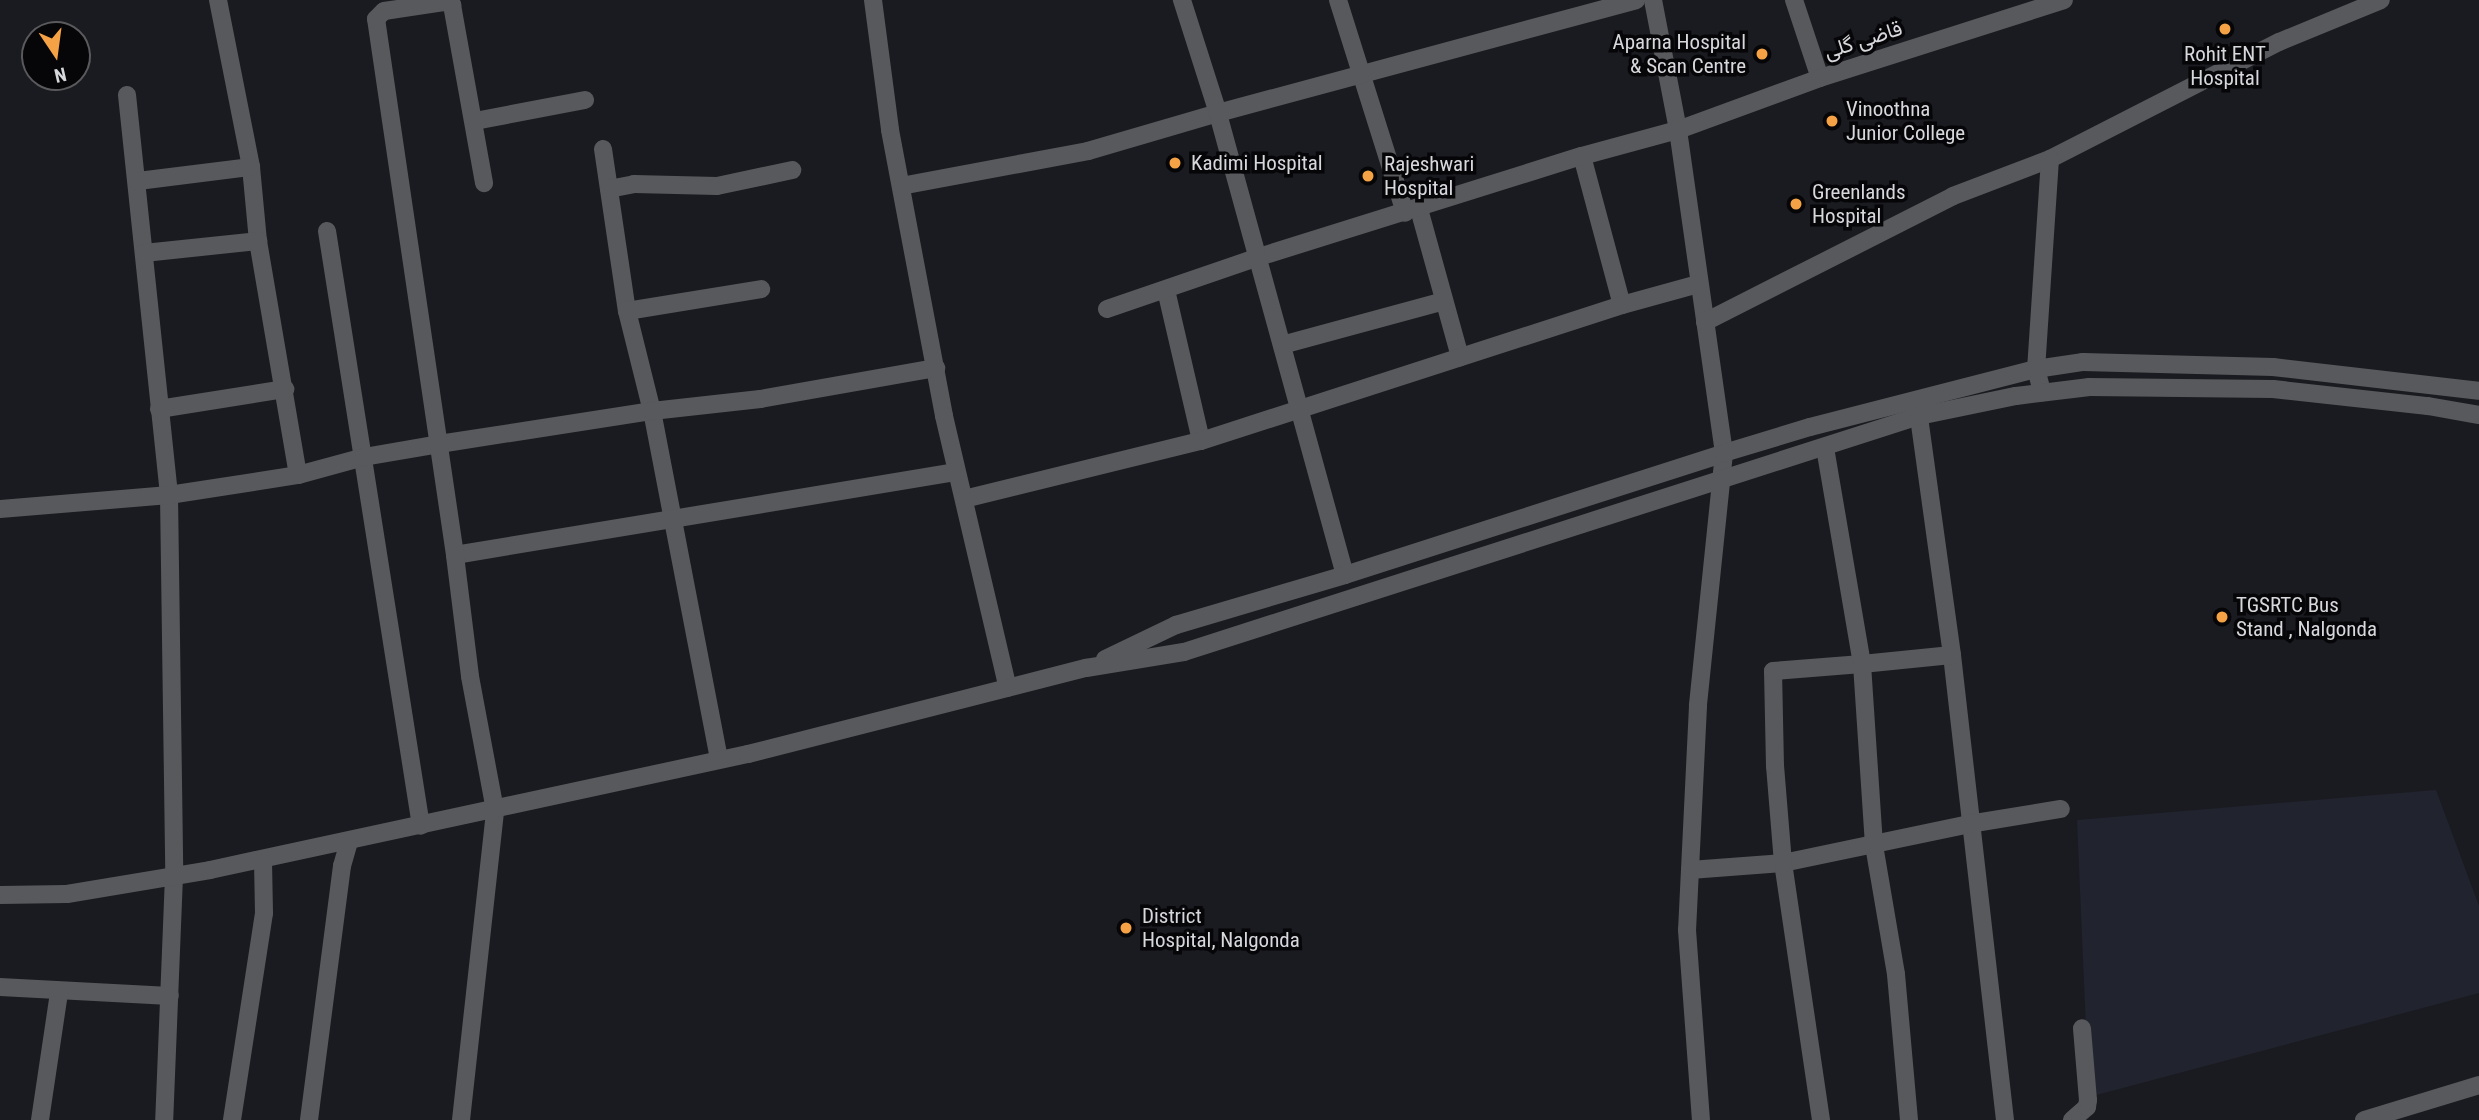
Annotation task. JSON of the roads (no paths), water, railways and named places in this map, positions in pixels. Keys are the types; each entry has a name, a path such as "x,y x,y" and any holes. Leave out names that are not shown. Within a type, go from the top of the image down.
{"street":[{"path":"218,0 251,167 258,241 298,475"},
{"path":"873,0 890,131 956,472 1007,688"},
{"path":"1182,0 1259,257 1345,575"},
{"path":"1338,0 1444,301 1460,357"},
{"path":"901,186 1088,151 1218,113 1636,0"},
{"path":"1653,0 1678,130 1724,453 1698,706 1687,930 1701,1120"},
{"path":"1794,0 1820,78"},
{"name":"قاضی گلی","path":"1107,309 1259,257 1583,156 1678,130 1820,78 2064,0"},
{"path":"1705,322 1953,196 2050,159 2279,42 2381,0"},
{"path":"461,1120 495,810 470,676 455,555 376,19 379,14 435,3 445,2 452,5 475,121 484,183"},
{"path":"127,95 169,495 174,876 164,1120"},
{"path":"475,121 585,100"},
{"path":"603,149 626,310 652,411 670,517 719,759"},
{"path":"1583,156 1622,305"},
{"path":"2042,392 2036,369 2050,159"},
{"path":"138,181 251,167"},
{"path":"609,189 634,184 717,186 792,170"},
{"path":"327,231 365,457 421,826"},
{"path":"144,253 258,241"},
{"path":"964,499 1201,441 1622,305 1698,284"},
{"path":"626,310 761,289"},
{"path":"1166,290 1201,441"},
{"path":"1282,345 1444,301"},
{"path":"1086,668 1176,625 1345,575 1810,427 2036,369 2083,362 2273,367 2479,391"},
{"path":"0,509 169,495 298,475 365,457 439,444 652,411 760,398 936,368"},
{"path":"0,895 67,894 263,859 719,759 1086,668 1184,652 1919,416 2042,392 2089,387 2273,389 2428,406 2479,415"},
{"path":"159,409 285,389"},
{"path":"1919,416 1952,655 1969,824 2005,1120"},
{"path":"1825,447 1862,664 1874,845 1896,974 1909,1120"},
{"path":"455,555 670,517 956,472"},
{"path":"1821,1120 1783,863 1775,766 1773,671 1952,655"},
{"path":"1690,870 1783,863 1969,824 2061,809"},
{"path":"309,1120 342,866 349,841"},
{"path":"232,1120 264,913 263,859"},
{"path":"0,987 59,993 170,996"},
{"path":"40,1120 59,993"},
{"path":"2072,1120 2087,1107 2088,1100 2082,1028"},
{"path":"2364,1120 2388,1117 2479,1084"}],"place":[{"name":"Rohit ENT Hospital","path":"2225,29"},
{"name":"Aparna Hospital & Scan Centre","path":"1762,54"},
{"name":"Vinoothna Junior College","path":"1832,121"},
{"name":"Kadimi Hospital","path":"1175,163"},
{"name":"Rajeshwari Hospital","path":"1368,176"},
{"name":"Greenlands Hospital","path":"1796,204"},
{"name":"TGSRTC Bus Stand , Nalgonda","path":"2222,617"},
{"name":"District Hospital, Nalgonda","path":"1126,928"}]}
